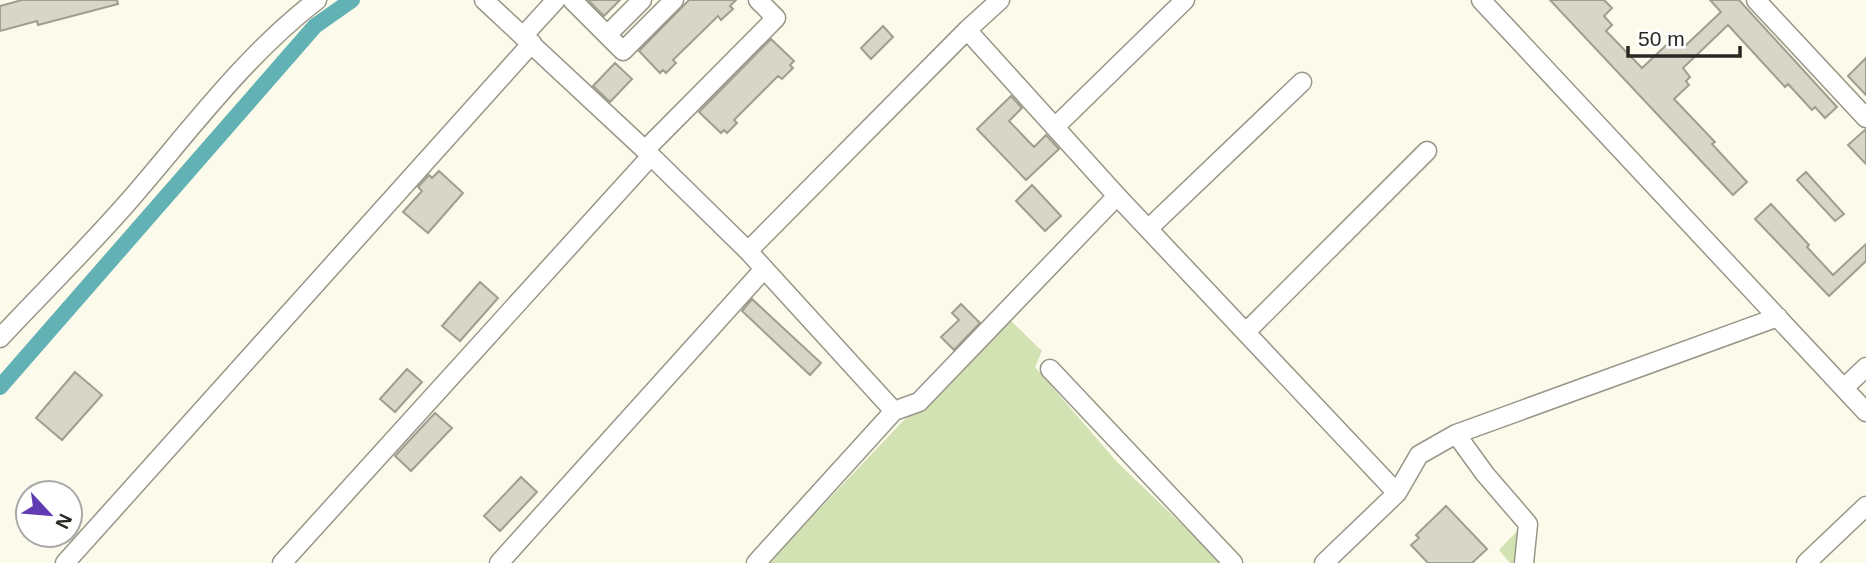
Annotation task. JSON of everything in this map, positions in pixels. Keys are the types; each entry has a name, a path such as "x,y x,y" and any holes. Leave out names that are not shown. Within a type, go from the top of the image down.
{"street":[{"path":"0,338 125,205 244,68 317,0"},
{"path":"484,0 648,153 748,251 894,411"},
{"path":"65,563 528,39 556,0"},
{"path":"572,0 624,51 674,0"},
{"path":"607,35 642,0"},
{"path":"282,563 648,153 776,19 758,0"},
{"path":"748,251 1000,0"},
{"path":"1055,127 1185,0"},
{"path":"1481,0 1866,412"},
{"path":"1756,0 1866,118"},
{"path":"967,30 1117,196 1397,493"},
{"path":"1148,229 1302,82"},
{"path":"1246,332 1427,151"},
{"path":"757,563 894,411 919,402 1117,196"},
{"path":"499,563 764,269"},
{"path":"1324,563 1397,493 1419,455 1456,434 1778,317"},
{"path":"1844,388 1866,367"},
{"path":"1050,369 1233,563"},
{"path":"1456,434 1485,474 1528,524 1524,563"},
{"path":"1806,563 1866,506"}],"green space":[{"path":"1009,319 1042,351 1035,367 1117,462 1222,563 768,563 904,420 926,405"},
{"path":"1519,529 1524,536 1520,563 1510,563 1499,550"}],"building":[{"path":"22,0 117,0 118,4 38,25 37,21 0,31 0,6"},
{"path":"588,0 620,0 604,16"},
{"path":"689,0 736,0 730,6 733,9 721,20 718,16 673,60 676,63 666,73 663,70 660,73 639,51"},
{"path":"1550,0 1604,0 1612,8 1604,16 1612,25 1606,31 1642,68 1677,35 1686,45 1721,12 1710,0 1739,0 1837,107 1825,118 1815,107 1812,110 1788,84 1785,87 1728,25 1683,68 1690,77 1686,81 1689,85 1674,99 1715,142 1712,144 1747,182 1733,195"},
{"path":"883,26 893,37 871,59 861,48"},
{"path":"771,39 794,61 790,65 793,68 782,79 778,76 734,120 737,123 727,133 724,130 721,133 699,112"},
{"path":"1866,58 1866,95 1848,76"},
{"path":"615,63 632,79 610,102 593,86"},
{"path":"1011,96 1022,108 1009,121 1034,147 1046,135 1059,149 1026,180 977,129"},
{"path":"1866,129 1866,164 1848,145"},
{"path":"439,171 463,193 428,233 403,212 422,191 418,187 429,175 432,178"},
{"path":"1806,172 1844,214 1835,221 1797,180"},
{"path":"1032,185 1061,216 1045,231 1016,201"},
{"path":"1771,204 1833,275 1866,244 1866,261 1829,296 1755,219"},
{"path":"480,282 498,298 460,341 442,326"},
{"path":"752,299 821,363 810,375 742,311"},
{"path":"961,304 980,323 954,350 941,337 959,320 952,313"},
{"path":"407,369 422,382 395,412 380,399"},
{"path":"75,372 102,395 62,440 36,418"},
{"path":"435,413 452,428 411,471 395,456"},
{"path":"521,477 537,492 500,531 484,516"},
{"path":"1446,506 1487,549 1472,563 1428,563 1411,545 1419,538 1416,535"}],"waterway":[{"path":"0,387 315,26 352,0"}]}
